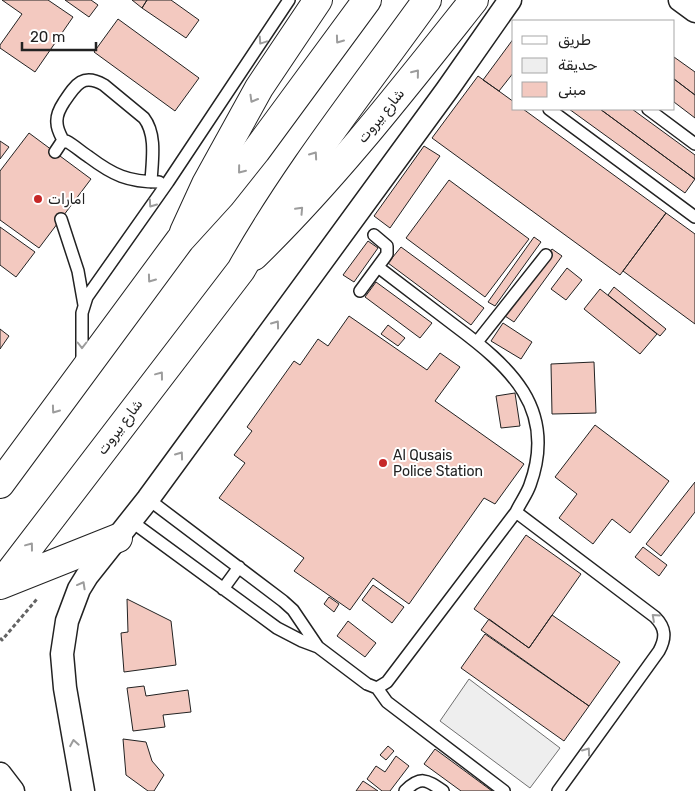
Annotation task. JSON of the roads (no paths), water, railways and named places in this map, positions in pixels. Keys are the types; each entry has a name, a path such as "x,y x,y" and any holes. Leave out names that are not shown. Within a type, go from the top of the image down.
{"main road":[{"path":"180,240 206,184 259,88 318,0"},
{"path":"0,484 180,240 221,195 256,151 367,0"},
{"name":"شارع بيروت","path":"241,270 267,224 294,183 427,0"},
{"name":"شارع بيروت","path":"0,585 241,270 313,196 387,110 474,0"},
{"path":"0,585 125,529"}],"street":[{"path":"83,791 64,688 62,654 67,620 79,589 87,576 148,499 447,90 510,0"},
{"path":"680,0 695,12"},
{"path":"0,774 13,791"}],"lane":[{"path":"82,374 82,313 91,290 168,182 290,0"},
{"path":"64,142 57,123 57,115 60,108 79,82 97,81 137,112 148,124 152,138 151,182"},
{"path":"550,110 695,217"},
{"path":"649,110 695,144"},
{"path":"64,142 69,143 117,176 139,182 168,182"},
{"path":"55,152 64,142"},
{"path":"61,219 69,249 78,271 84,305"},
{"path":"360,291 388,250 384,243 374,235"},
{"path":"477,342 546,255"},
{"path":"378,267 503,364 519,384 531,407 537,432 538,461 530,487 516,512 387,682 378,688"},
{"path":"148,499 240,567 293,610 318,647"},
{"path":"516,512 655,617 662,624 665,633 664,643 659,651 558,791"},
{"path":"125,529 223,590 277,628 318,647 367,684 378,688 387,702 504,791"},
{"path":"223,590 240,567"},
{"path":"405,791 416,782 422,780 428,781 443,791"}],"place":[{"name":"امارات","path":"38,199"},
{"name":"Al Qusais Police Station","path":"383,463"}]}
